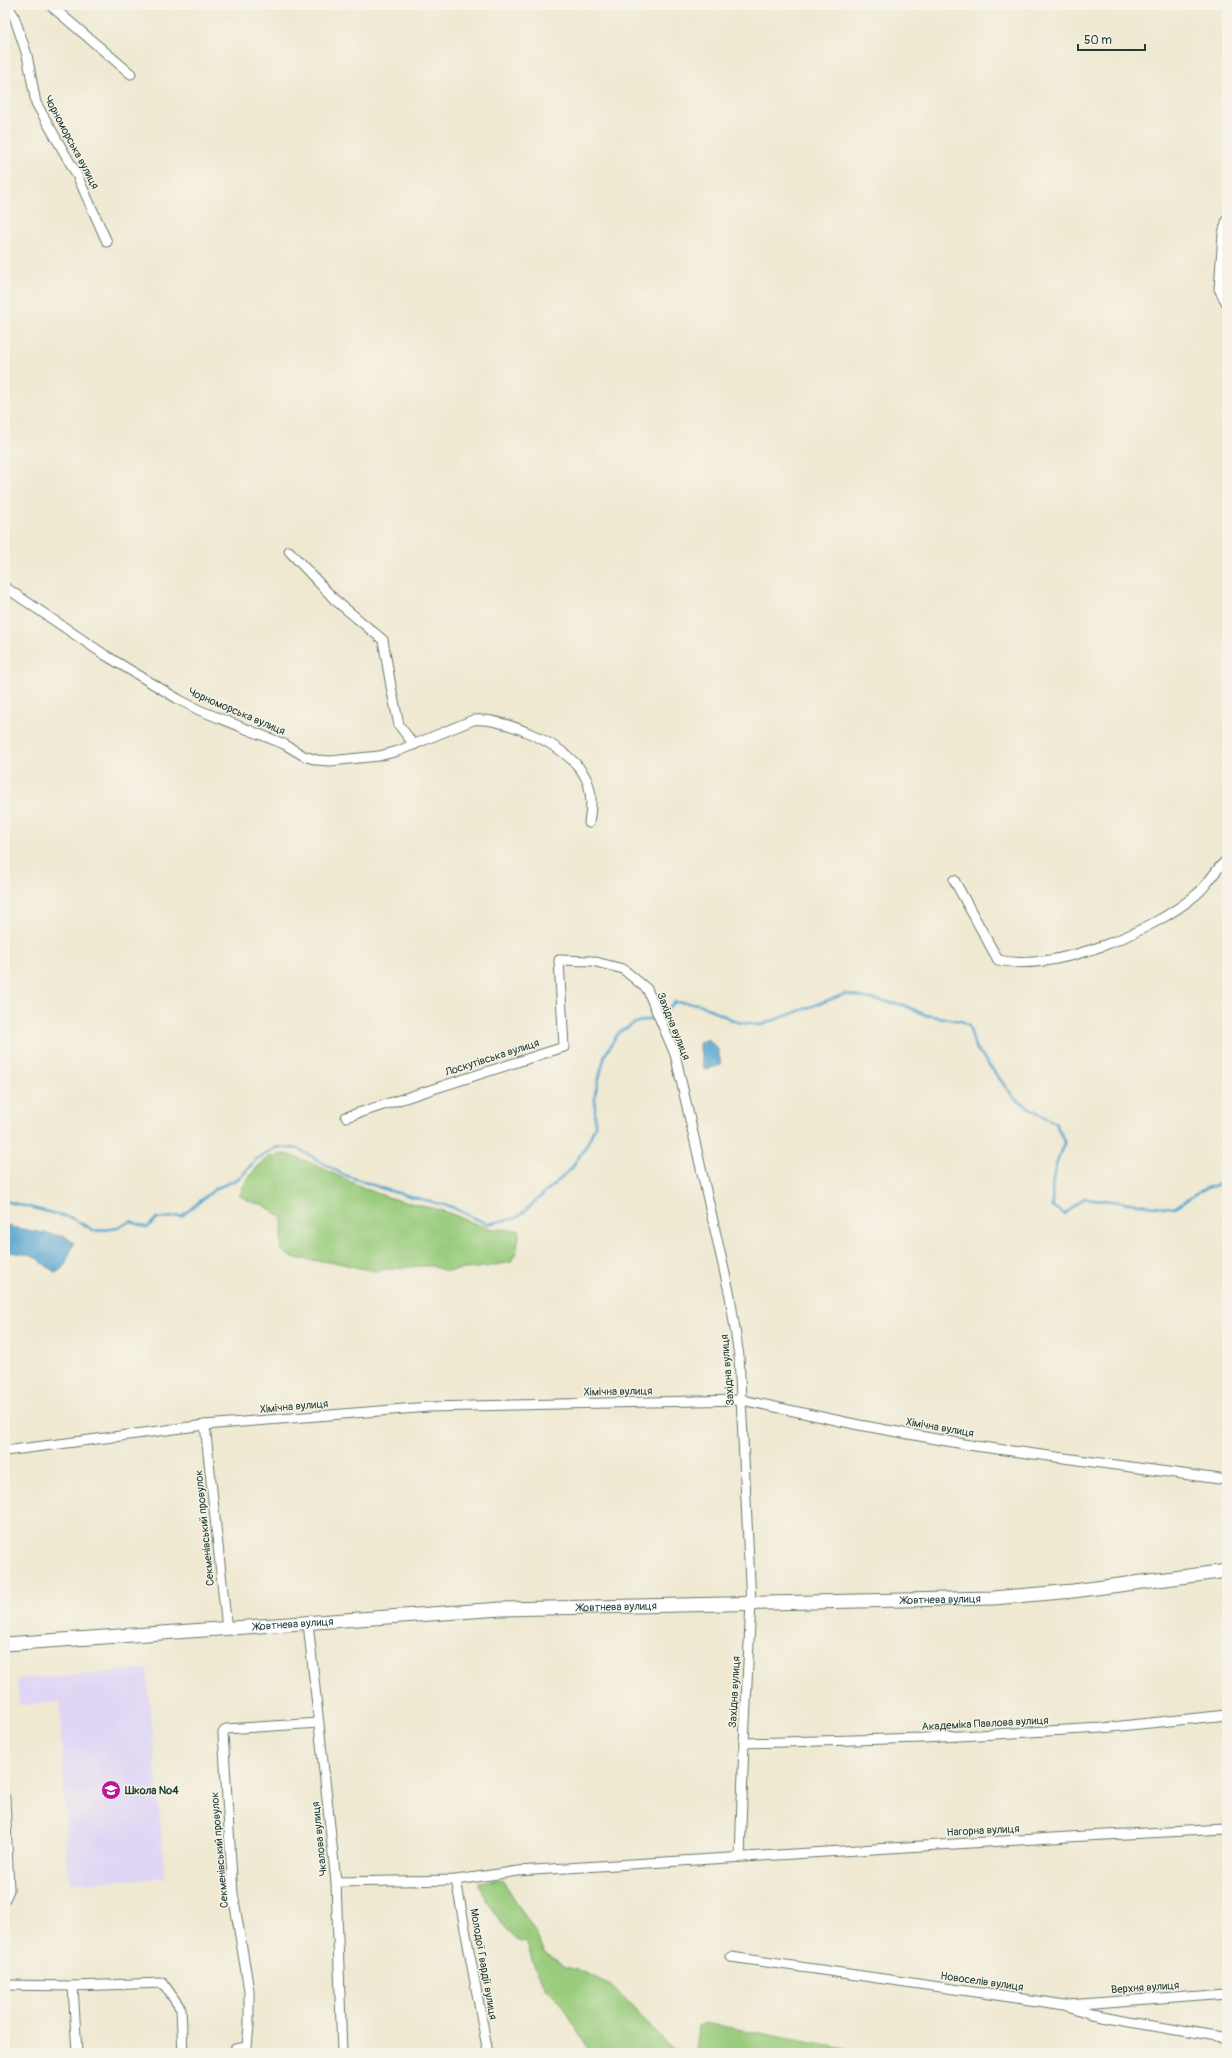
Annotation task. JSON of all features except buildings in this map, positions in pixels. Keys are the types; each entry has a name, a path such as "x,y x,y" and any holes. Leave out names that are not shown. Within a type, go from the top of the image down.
{"main road":[{"name":"Жовтнева вулиця","path":"5,1644 509,1608 993,1598 1087,1590 1227,1571"}],"street":[{"name":"Чорноморська вулиця","path":"7,5 14,16 27,55 36,103 77,175 106,242"},
{"path":"50,5 131,74"},
{"path":"1227,219 1223,234 1219,289 1227,304"},
{"path":"290,551 335,600 384,640 392,692 400,725 414,745"},
{"name":"Чорноморська вулиця","path":"5,587 105,655 178,699 200,710 284,744 311,759 330,761 379,756 398,752 473,720 481,719 511,725 556,748 583,772 590,788 592,807 589,823"},
{"path":"954,880 998,960 1042,961 1061,959 1117,941 1142,930 1196,895 1227,860"},
{"name":"Західна вулиця","path":"559,960 592,961 623,969 646,989 659,1015 675,1054 730,1296 739,1356 751,1603 740,1857"},
{"name":"Лоскутівська вулиця","path":"346,1118 564,1047 559,960"},
{"name":"Хімічна вулиця","path":"5,1451 205,1425 429,1407 742,1400 858,1425 975,1446 1227,1480"},
{"name":"Секменівський провулок","path":"205,1425 227,1629"},
{"name":"Чкалова вулиця","path":"308,1623 336,1882 342,2053"},
{"name":"Академіка Павлова вулиця","path":"744,1743 923,1738 1102,1728 1227,1715"},
{"name":"Секменівський провулок","path":"233,2053 235,2049 247,2047 249,2025 249,1990 234,1894 223,1733 226,1729 319,1722"},
{"path":"5,1798 9,1890 5,1899"},
{"name":"Нагорна вулиця","path":"336,1882 456,1880 518,1871 1227,1829"},
{"name":"Молодої Гвардії вулиця","path":"456,1880 488,2053"},
{"name":"Новоселів вулиця","path":"731,1958 1065,2005 1091,2014 1227,2038"},
{"path":"5,1984 73,1986 163,1983 181,2009 184,2053"},
{"path":"73,1986 77,2053"},
{"name":"Верхня вулиця","path":"1065,2005 1227,1993"}],"shaded area":[{"name":"Школа №4","path":"147,1669 165,1878 72,1883 68,1876 60,1702 19,1705 17,1679"}],"green space":[{"path":"286,1154 390,1198 443,1211 489,1228 520,1231 516,1253 511,1262 485,1267 446,1271 432,1266 419,1266 373,1271 338,1263 293,1258 281,1250 283,1218 264,1205 251,1202 240,1196 247,1180 261,1163 272,1156"},
{"path":"502,1879 537,1935 545,1953 566,1967 583,1972 611,1985 666,2043 675,2049 688,2053 591,2053 561,2003 545,1988 533,1963 526,1941 521,1942 501,1922 486,1899 478,1882"},
{"path":"705,2023 866,2053 695,2053 698,2026"}],"water":[{"path":"708,1039 718,1049 721,1065 704,1070 699,1043"},
{"path":"6,1226 66,1237 74,1243 64,1267 56,1273 32,1255 10,1252 5,1248"}],"waterway":[{"path":"661,1015 675,1002 699,1004 737,1022 761,1025 845,994 903,1005 926,1015 961,1021 969,1025 975,1047 1015,1099 1055,1123 1065,1141 1058,1157 1054,1173 1052,1190 1053,1207 1065,1214 1084,1198 1174,1208 1204,1189 1227,1182"},
{"path":"5,1201 72,1218 95,1231 118,1228 131,1221 147,1228 156,1219 182,1216 215,1189 240,1178 256,1159 277,1147 299,1149 342,1174 387,1190 452,1207 487,1224 517,1218 571,1169 586,1146 595,1127 595,1094 605,1055 618,1033 635,1023 657,1017"},
{"path":"1225,1183 1227,1193"}],"place":[{"name":"Школа №4","path":"111,1790"}]}
